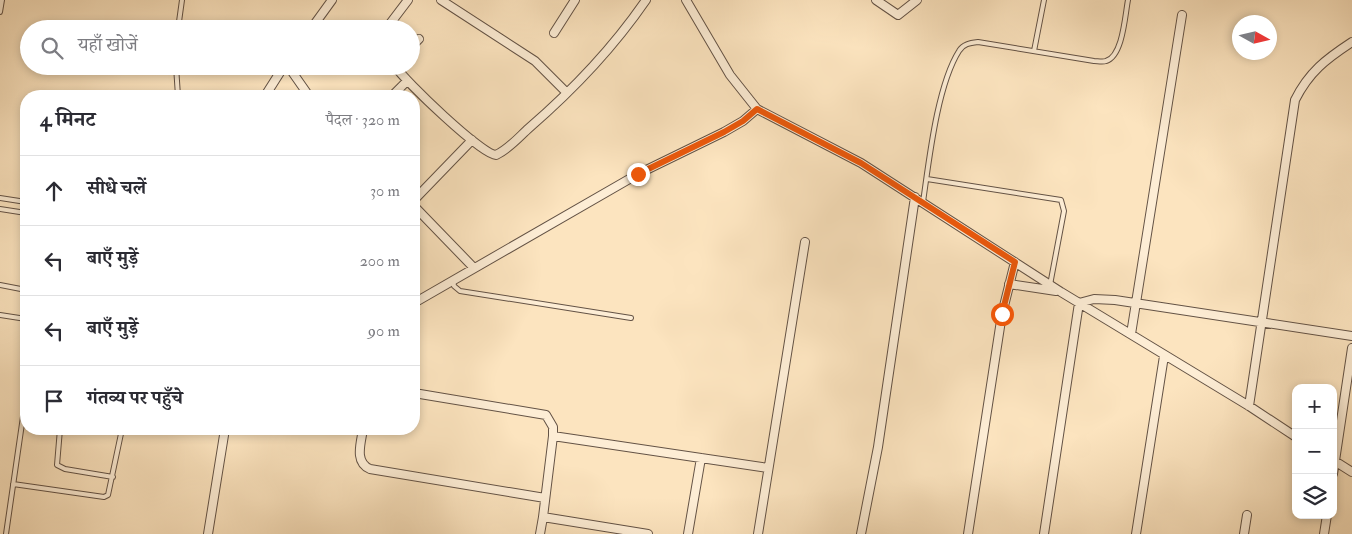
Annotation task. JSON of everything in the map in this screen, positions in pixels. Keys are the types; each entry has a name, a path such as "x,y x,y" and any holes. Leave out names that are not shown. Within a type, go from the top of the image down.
{"street":[{"path":"318,20 332,0"},
{"path":"393,20 408,0"},
{"path":"441,0 535,61 567,93"},
{"path":"554,33 575,0"},
{"path":"420,93 472,140 488,153 496,155 567,93 608,51 646,0"},
{"path":"686,0 730,75 757,109 861,163 915,196 1061,292 1292,434"},
{"path":"876,0 898,15 917,0"},
{"path":"1131,334 1149,232 1182,15"},
{"path":"1248,406 1295,100 1304,81 1316,68 1352,42"},
{"path":"269,90 280,75"},
{"path":"293,75 304,90"},
{"path":"402,75 417,90"},
{"path":"398,90 407,81"},
{"path":"420,299 638,174 724,132 743,121 757,109"},
{"path":"420,194 472,140"},
{"path":"861,534 880,439 915,196"},
{"path":"420,212 474,268"},
{"path":"758,534 805,242"},
{"path":"968,534 989,392 1009,284 1015,262"},
{"path":"1009,284 1061,292"},
{"path":"1079,303 1094,299 1352,336"},
{"path":"1044,534 1079,303"},
{"path":"1337,441 1352,348"},
{"path":"1136,534 1164,356"},
{"path":"420,394 540,413 546,415 551,420 553,436 540,534"},
{"path":"208,534 223,435"},
{"path":"362,435 360,460 363,466 370,469 545,498"},
{"path":"553,436 768,468"},
{"path":"688,534 701,458"},
{"path":"1337,462 1352,472"},
{"path":"1244,534 1247,515"},
{"path":"543,517 648,534"},
{"path":"1324,534 1326,519"}],"lane":[{"path":"0,12 2,0"},
{"path":"179,20 182,0"},
{"path":"1034,52 1044,0"},
{"path":"923,202 941,102 959,50 967,43 978,42 1094,61 1106,61 1114,56 1120,45 1128,0"},
{"path":"177,75 178,90"},
{"path":"927,179 1061,200 1064,211 1050,285"},
{"path":"0,198 20,201"},
{"path":"0,209 20,212"},
{"path":"453,280 454,286 460,291 631,318"},
{"path":"0,285 20,289"},
{"path":"0,315 20,318"},
{"path":"6,534 20,435"},
{"path":"60,435 57,465 65,469 113,477"},
{"path":"13,484 104,497 111,490 121,435"}],"route":[{"path":"638,174 702,141 724,132 743,121 757,109 861,163 1015,262 1002,314"}]}
